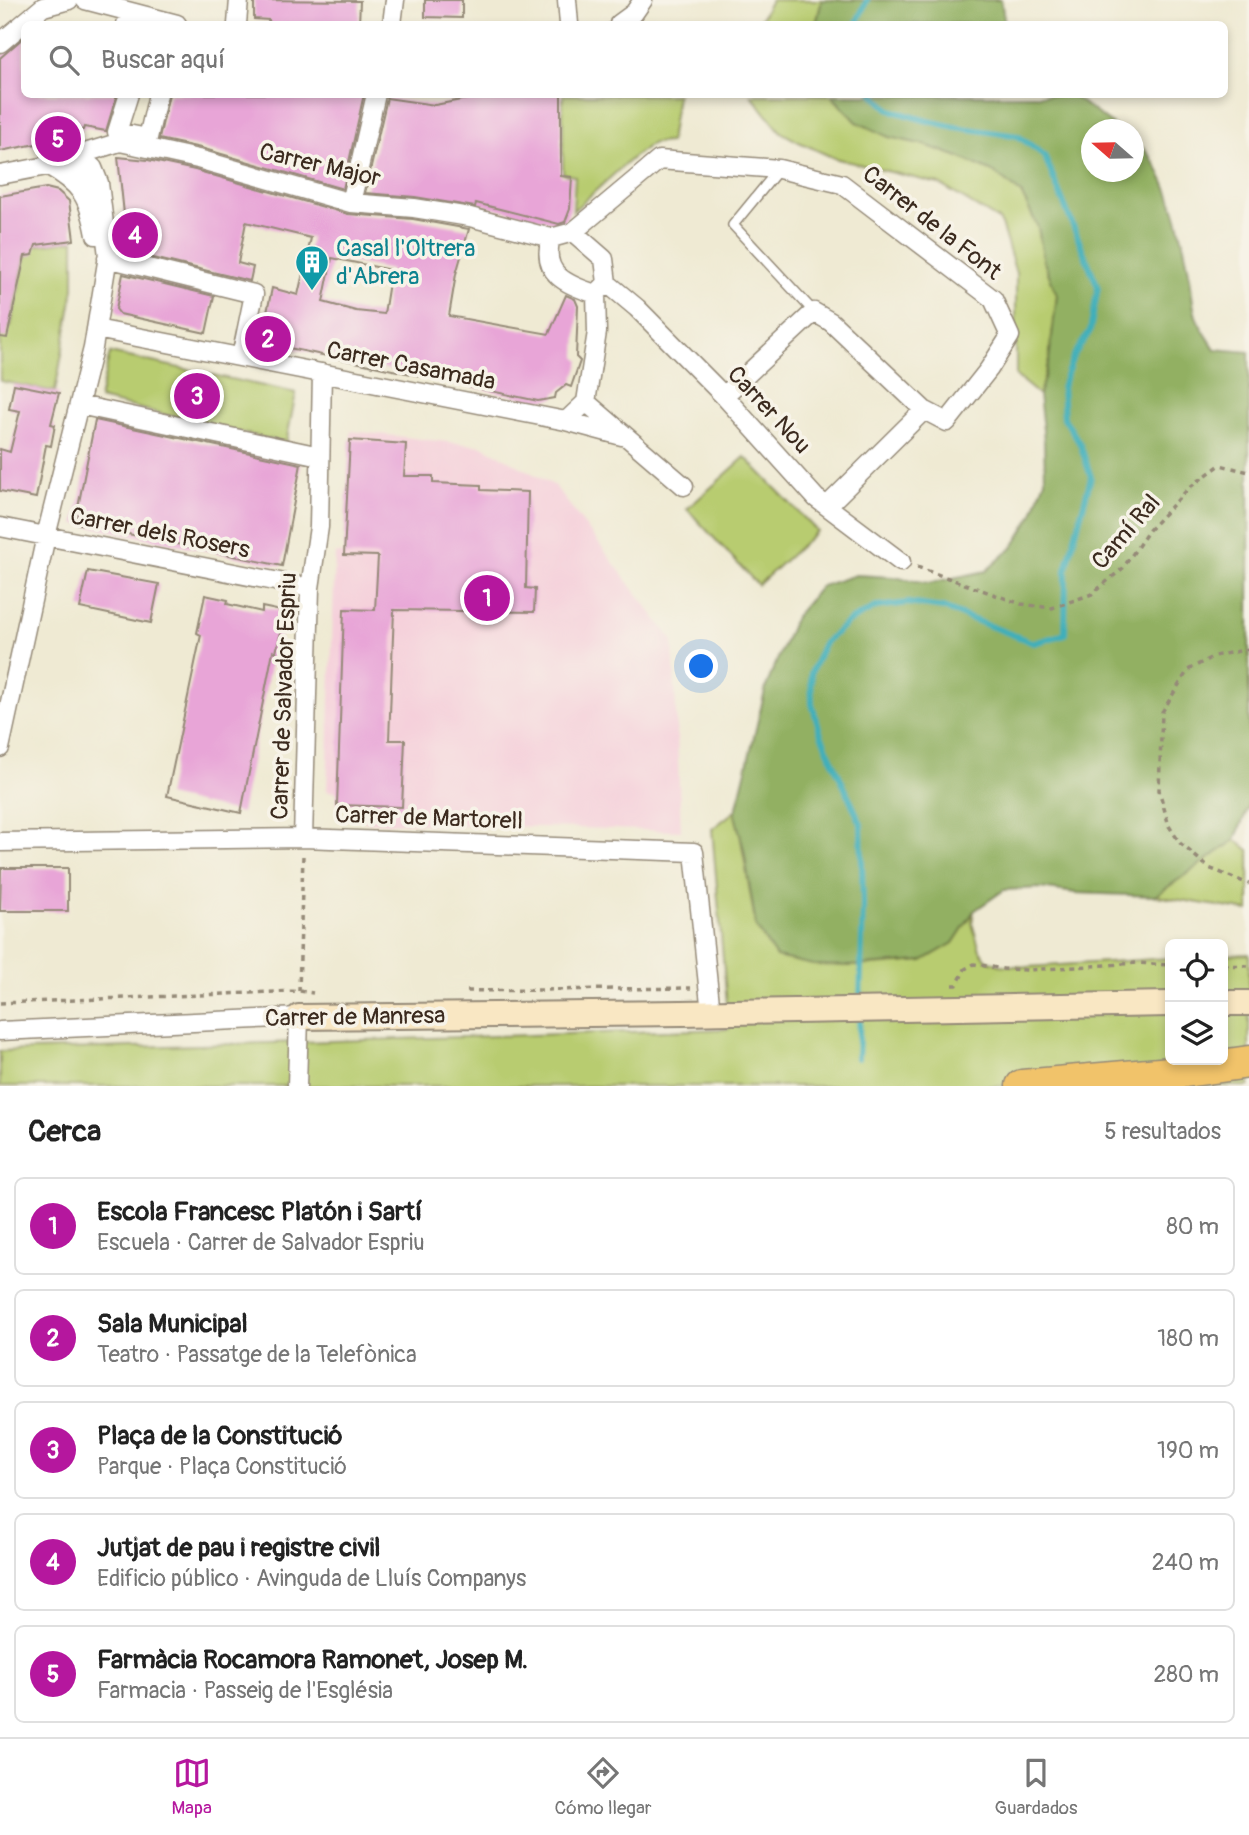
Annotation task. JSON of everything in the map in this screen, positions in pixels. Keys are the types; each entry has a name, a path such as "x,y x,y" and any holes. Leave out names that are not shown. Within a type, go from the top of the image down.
{"highway":[{"path":"1022,1086 1171,1073 1249,1062"}],"street":[{"path":"26,21 43,7 69,0"},
{"path":"85,0 164,21"},
{"path":"237,21 239,0"},
{"path":"392,21 395,0"},
{"path":"568,0 569,21"},
{"path":"623,21 634,13 643,0"},
{"path":"0,43 21,25"},
{"path":"127,98 117,132 148,138 158,98"},
{"path":"351,202 375,98"},
{"name":"Carrer Major","path":"0,175 83,159 88,152 120,142 198,159 351,202 470,217 551,238"},
{"path":"0,748 46,536 96,329 102,291 107,258 99,183 93,168 83,159 79,170 98,242 102,291"},
{"name":"Carrer de la Font","path":"573,232 659,160 779,169 842,184 993,299 1010,336 989,369 947,422 924,410"},
{"path":"47,166 65,175 83,193"},
{"path":"566,421 586,402 597,332 604,259 573,232 551,238 547,253 553,271 570,286 601,289"},
{"path":"107,258 254,294 241,357"},
{"name":"Carrer Nou","path":"601,289 637,307 724,396 817,498 901,562"},
{"path":"724,396 814,312 831,322 924,410 827,506"},
{"name":"Carrer Casamada","path":"96,329 566,421 629,438"},
{"name":"Carrer de Salvador Espriu","path":"303,838 310,588 319,527 322,373"},
{"path":"586,402 684,486"},
{"path":"79,405 320,456"},
{"name":"Carrer dels Rosers","path":"0,527 310,588"},
{"name":"Carrer de Martorell","path":"0,842 303,838 694,852 711,1013"},
{"path":"1228,1003 1249,1003"},
{"name":"Carrer de Manresa","path":"0,1031 298,1016 711,1013 1165,1004"},
{"path":"297,1086 298,1016"}],"lane":[{"path":"779,169 733,225 814,312"}],"path":[{"name":"Camí Ral","path":"901,562 1021,604 1052,608 1092,594 1123,568 1149,530 1190,487 1210,472 1220,466 1249,472"},
{"path":"1249,649 1213,656 1188,670 1162,712 1159,790 1169,826 1180,843 1209,868 1249,884"},
{"name":"Carrer de Salvador Espriu","path":"298,1016 303,838"},
{"path":"947,987 957,985 965,969 974,964 1027,970 1138,962 1165,965"},
{"path":"1228,965 1249,966"}],"shaded area":[{"path":"351,431 483,446 555,486 673,641 681,831 364,822 365,806 337,805 338,792 327,791 335,553 344,554"}],"green space":[{"path":"771,0 822,0 817,21 760,21"},
{"path":"822,0 1001,0 1004,21 817,21"},
{"path":"563,98 677,98 670,142 653,143 632,158 573,211 575,176 563,174"},
{"path":"753,98 834,98 857,122 889,137 925,145 959,157 993,172 1021,192 1038,227 1044,262 1057,295 1049,360 1039,395 1016,376 1016,273 1000,221 939,184 834,158 781,132"},
{"path":"834,98 1075,98 1105,119 1081,119 1081,182 1144,182 1144,150 1157,167 1178,223 1195,311 1200,324 1215,349 1249,352 1249,805 1235,840 1155,896 1076,893 1040,888 1004,890 974,911 953,943 922,961 850,966 813,965 776,957 756,927 744,850 735,815 766,687 795,617 821,586 856,575 929,583 986,571 1013,547 1032,516 1045,480 1039,395 1049,360 1057,295 1044,262 1038,227 1021,193 993,172 925,145 889,137 857,122"},
{"path":"74,240 74,288 55,392 0,381 0,333 11,326 25,256 33,254 33,246"},
{"path":"110,353 296,393 286,443 99,399"},
{"path":"745,457 817,531 758,585 687,509"},
{"path":"736,810 756,927 850,966 922,961 953,943 974,911 972,923 980,950 987,960 1000,965 1028,967 1165,958 1165,1065 1228,1065 1228,955 1249,954 1249,1086 0,1086 0,1051 729,1029 712,829"},
{"path":"1235,840 1249,850 1249,911 1155,896"}],"building":[{"path":"254,0 360,1 359,21 254,19"},
{"path":"425,0 462,0 462,18 425,17"},
{"path":"21,40 21,98 116,98 106,131 84,127 83,130 71,129 67,138 0,151 0,58"},
{"path":"168,98 363,98 343,189 201,148 159,139"},
{"path":"387,98 435,105 472,98 561,98 561,176 572,177 570,209 565,222 559,224 476,203 475,207 415,197 365,193"},
{"path":"118,157 195,170 348,214 413,219 469,229 456,274 449,316 549,334 566,295 575,299 578,306 576,357 580,361 571,387 566,385 556,393 555,398 538,401 261,342 272,288 298,295 311,238 246,222 238,263 253,267 250,281 145,256 142,214 124,214","holes":["332,258 391,270 384,314 356,311 323,302"]},
{"path":"46,188 58,191 69,201 74,240 36,245 33,255 25,256 7,338 0,337 0,196"},
{"path":"123,274 214,296 206,333 120,314 116,309"},
{"path":"14,384 59,393 51,424 55,425 51,446 46,445 36,498 0,491 0,449 10,452 20,411 9,409"},
{"path":"95,420 301,464 282,566 75,523"},
{"path":"350,440 406,444 404,476 433,476 433,483 481,485 481,490 528,492 526,588 535,589 534,612 394,610 389,740 405,740 402,807 337,805 344,609 375,610 378,556 344,555"},
{"path":"88,571 159,584 151,623 80,608"},
{"path":"205,595 228,600 227,604 262,612 262,607 286,612 276,652 273,651 241,813 167,796 201,635 197,633"},
{"path":"1,868 68,868 68,911 0,911"}],"waterway":[{"path":"857,21 867,0"},
{"path":"860,1003 863,905 861,824 821,735 812,704 811,673 824,643 848,622 876,607 908,603 943,608 1034,643 1065,634 1066,570 1091,477 1080,444 1064,418 1062,387 1073,357 1090,331 1098,287 1044,155 1018,136 924,120 890,110 877,98"},
{"path":"858,1058 860,1014"}],"place":[{"name":"Farmàcia Rocamora Ramonet, Josep M.","path":"58,139"},
{"name":"Jutjat de pau i registre civil","path":"135,235"},
{"name":"Casal l'Oltrera d'Abrera","path":"312,292"},
{"name":"Sala Municipal","path":"268,339"},
{"name":"Plaça de la Constitució","path":"197,396"},
{"name":"Escola Francesc Platón i Sartí","path":"487,598"}]}
